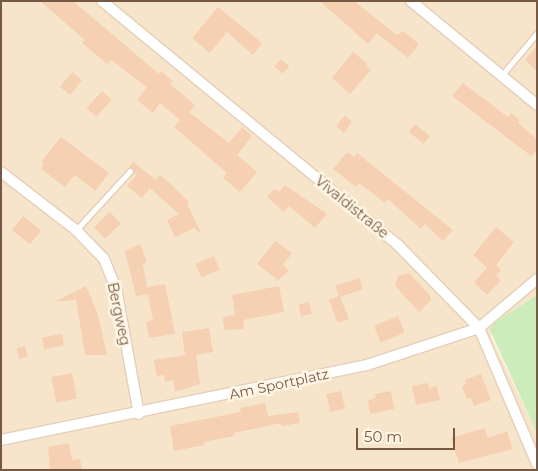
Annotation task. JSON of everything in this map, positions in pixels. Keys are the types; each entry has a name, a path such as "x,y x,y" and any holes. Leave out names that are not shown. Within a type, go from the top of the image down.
{"street":[{"name":"Vivaldistraße","path":"102,1 398,245 479,328 537,464"},
{"path":"411,1 537,106"},
{"name":"Bergweg","path":"1,172 76,230 104,259 116,288 139,414"},
{"name":"Am Sportplatz","path":"1,440 139,414 368,365 479,328 537,279"}],"lane":[{"path":"501,76 537,33"},
{"path":"76,230 130,171"}],"shaded area":[{"path":"1,1 537,1 537,295 494,323 491,337 537,433 537,470 1,470"}],"green space":[{"path":"537,295 537,433 490,330 494,323"}],"building":[{"path":"40,1 73,1 159,74 161,71 173,81 170,84 195,105 189,112 229,143 242,127 252,136 237,155 257,172 240,192 223,178 227,173 174,127 180,120 160,103 153,113 137,100 147,87 111,60 107,64 82,43 85,40"},
{"path":"320,1 354,1 397,35 403,31 419,44 408,58 377,33 368,44"},
{"path":"218,7 262,43 253,55 227,32 210,53 192,38"},
{"path":"537,46 537,71 525,60"},
{"path":"353,52 368,64 366,66 371,70 350,94 332,78"},
{"path":"281,59 289,66 283,74 274,67"},
{"path":"72,72 82,80 70,95 60,87"},
{"path":"463,83 508,117 511,113 520,120 518,123 537,139 537,150 531,156 452,96"},
{"path":"102,91 112,100 96,117 87,108"},
{"path":"345,115 352,122 344,133 336,126"},
{"path":"415,124 430,136 423,144 409,132"},
{"path":"61,137 109,173 95,191 75,175 65,187 41,169 44,164 41,162"},
{"path":"347,152 354,157 357,153 453,230 443,241 425,224 421,229 388,199 385,203 359,183 356,187 333,169"},
{"path":"133,162 156,180 160,175 189,202 187,204 202,234 194,228 175,237 167,220 179,214 150,188 142,198 127,186 136,175 129,167"},
{"path":"285,185 327,214 315,228 289,206 284,212 267,197 274,189 279,192"},
{"path":"110,212 121,224 105,239 94,227"},
{"path":"23,216 41,230 30,244 12,230"},
{"path":"496,227 514,242 496,265 501,270 496,275 501,280 487,295 474,282 487,268 473,255"},
{"path":"275,241 292,253 283,265 289,271 278,280 257,264"},
{"path":"140,244 147,262 143,264 147,287 165,284 175,334 149,338 146,322 153,320 148,294 136,296 125,251"},
{"path":"214,256 220,270 201,278 196,264"},
{"path":"409,273 430,295 431,300 419,312 395,286 398,276"},
{"path":"359,278 363,289 340,297 349,319 338,323 329,300 339,296 335,286"},
{"path":"86,286 98,315 107,355 85,355 76,300 54,302"},
{"path":"279,286 284,312 243,320 244,329 225,330 222,317 235,315 232,295"},
{"path":"309,302 312,314 301,316 298,305"},
{"path":"398,316 405,333 381,342 374,326"},
{"path":"209,328 213,352 196,355 200,384 175,392 173,380 165,382 164,375 157,376 154,360 185,355 182,332"},
{"path":"62,334 64,346 44,349 42,337"},
{"path":"25,346 28,357 19,359 16,348"},
{"path":"72,373 77,399 56,403 51,377"},
{"path":"481,374 491,400 474,406 471,398 467,399 462,386 466,384 465,380"},
{"path":"428,383 429,388 437,386 440,400 416,405 412,386"},
{"path":"341,391 345,409 330,412 326,394"},
{"path":"391,391 394,409 370,414 368,400 376,398 375,394"},
{"path":"265,403 268,416 298,412 300,423 281,426 281,423 234,433 234,436 204,442 204,445 174,451 170,426 241,412 240,408"},
{"path":"485,428 488,438 507,431 513,449 459,463 451,438"},
{"path":"69,443 72,460 80,459 82,470 50,470 48,447"}]}
